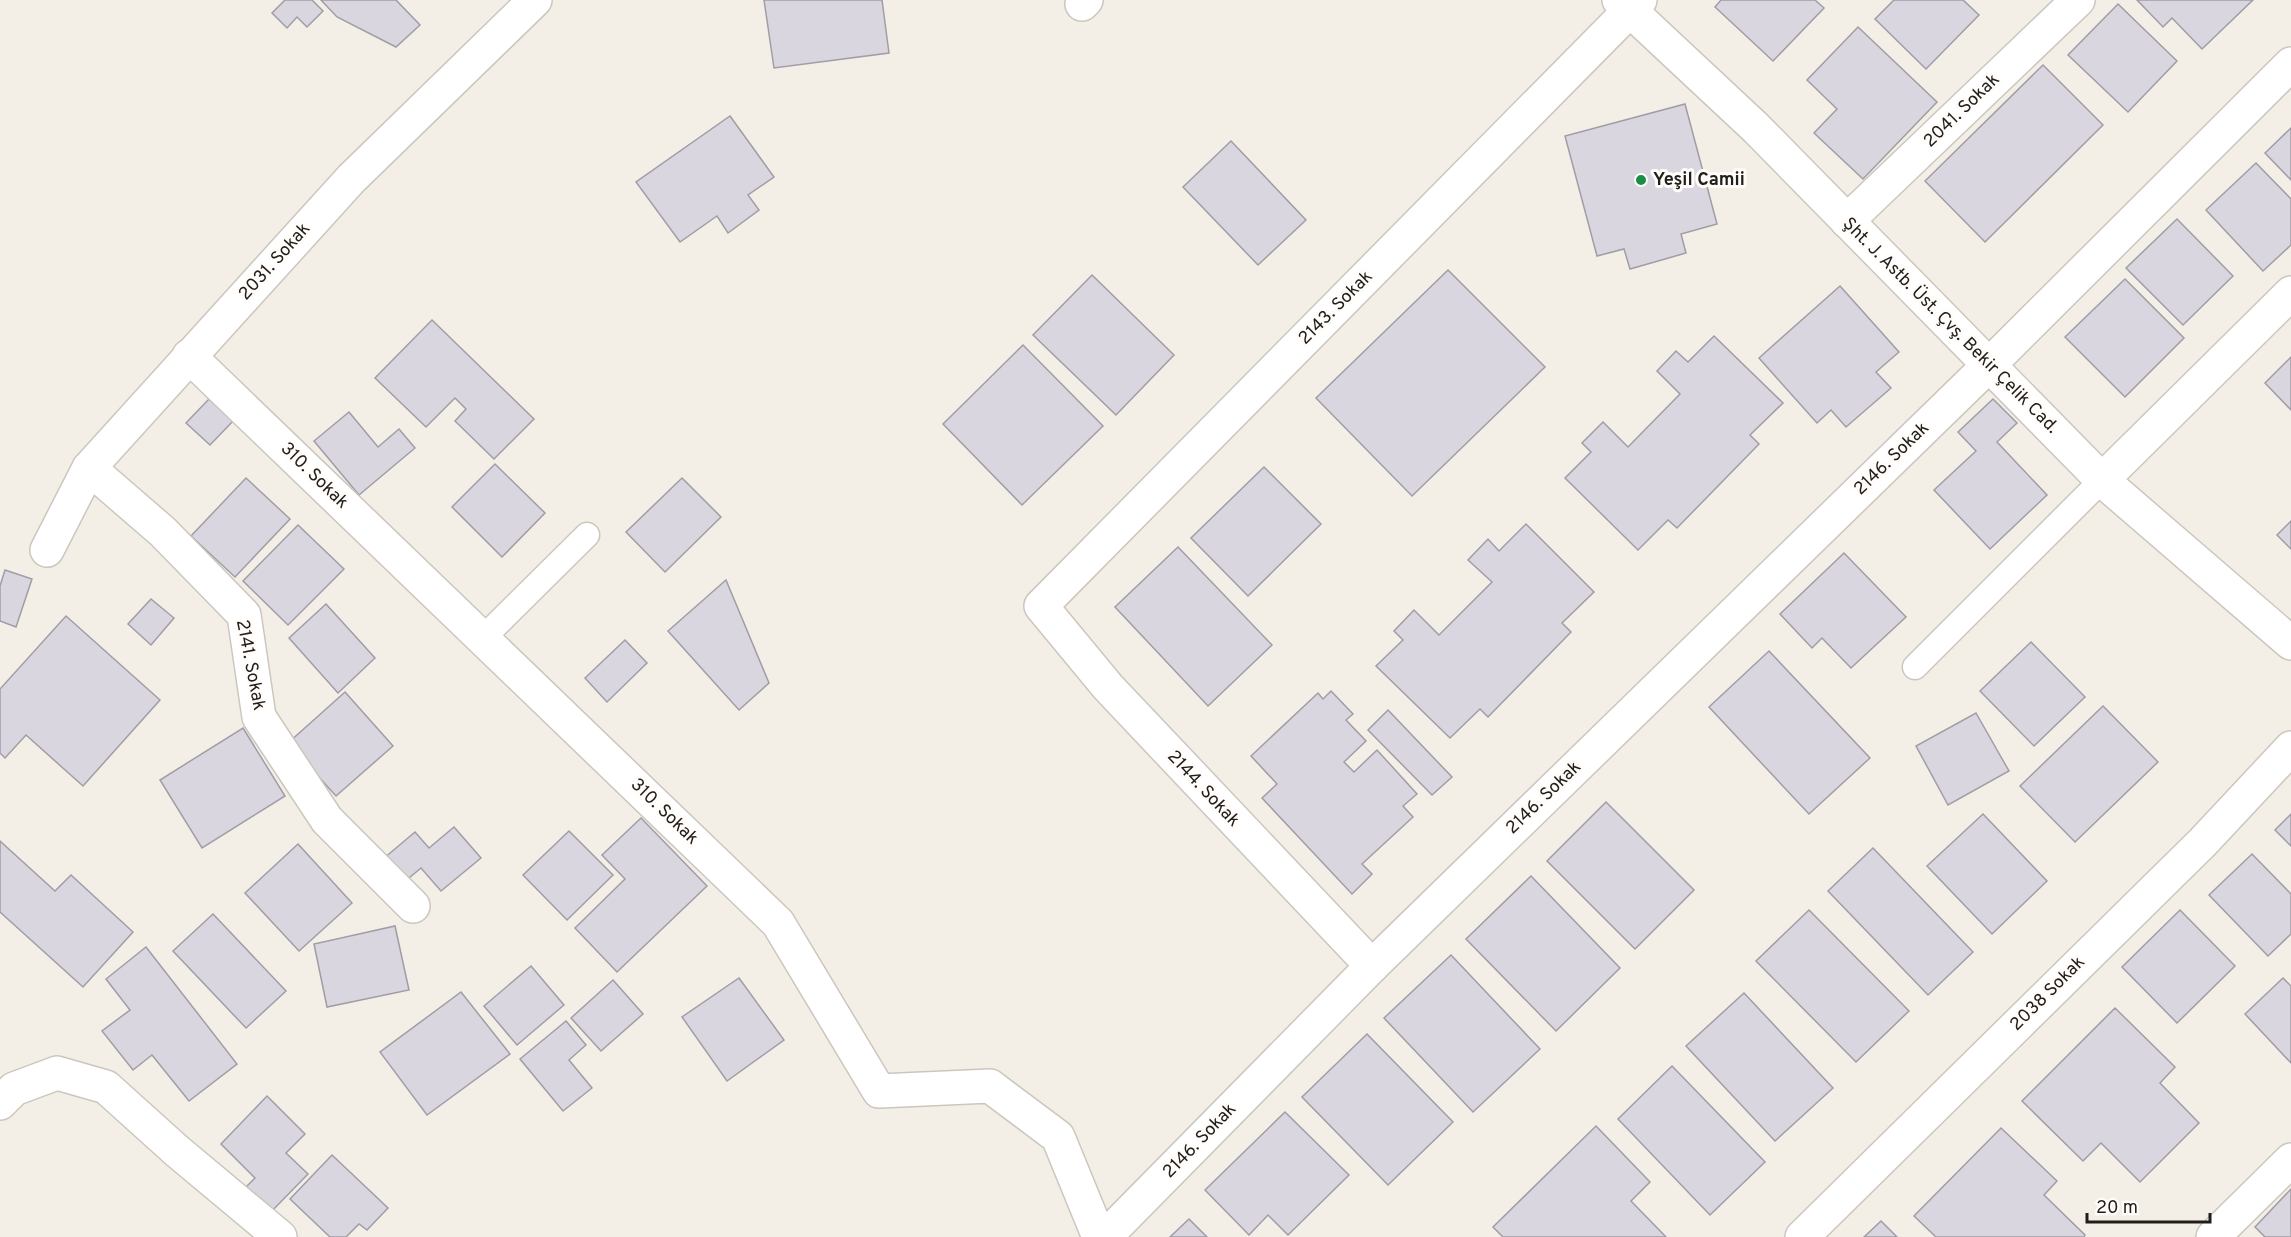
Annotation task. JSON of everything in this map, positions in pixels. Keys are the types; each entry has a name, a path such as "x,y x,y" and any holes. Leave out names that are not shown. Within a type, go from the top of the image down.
{"street":[{"name":"2031. Sokak","path":"47,550 89,468 351,179 535,0"},
{"name":"2041. Sokak","path":"1847,221 2078,0"},
{"name":"Şht. J. Astb. Üst. Çvş. Bekir Çelik Cad.","path":"1630,3 2102,480 2291,643"},
{"name":"2143. Sokak","path":"1041,606 1630,3"},
{"name":"2146. Sokak","path":"1105,1237 1372,966 1989,365 2291,64"},
{"path":"2102,480 2291,293"},
{"name":"310. Sokak","path":"189,356 778,923 879,1091 990,1086 1058,1137 1099,1237"},
{"name":"2141. Sokak","path":"89,468 163,532 244,615 259,717 327,820 413,906"},
{"name":"2144. Sokak","path":"1041,606 1108,687 1372,966"},
{"name":"2038 Sokak","path":"1802,1237 2203,842 2291,748"},
{"path":"0,1103 14,1089 57,1073 106,1087 177,1152 280,1237"},
{"path":"2213,1237 2291,1160"}],"lane":[{"path":"1914,667 2102,480"},
{"path":"483,638 587,535"}],"building":[{"path":"285,0 312,0 323,11 307,27 297,17 287,28 272,13"},
{"path":"321,0 396,0 420,25 396,47 337,17"},
{"path":"764,0 882,0 889,53 774,68"},
{"path":"1721,0 1815,0 1824,8 1773,61 1715,7"},
{"path":"1894,0 1963,0 1979,15 1926,69 1875,19"},
{"path":"2137,0 2253,0 2202,49 2172,18 2163,27"},
{"path":"2118,4 2177,61 2128,112 2068,55"},
{"path":"1858,27 1937,102 1863,179 1814,133 1837,109 1807,80"},
{"path":"2043,65 2103,125 1985,242 1925,181"},
{"name":"Yeşil Camii","path":"1685,104 1717,224 1681,234 1686,253 1630,269 1624,249 1597,256 1565,136"},
{"path":"730,116 774,177 748,195 759,210 728,233 717,216 680,242 636,182"},
{"path":"2291,128 2291,180 2265,153"},
{"path":"1231,141 1306,220 1258,265 1183,187"},
{"path":"2256,163 2291,199 2291,245 2263,271 2206,210"},
{"path":"2177,219 2233,276 2183,325 2126,268"},
{"path":"1448,270 1545,367 1412,496 1316,398"},
{"path":"1092,275 1174,355 1116,415 1033,335"},
{"path":"2125,279 2184,338 2125,397 2065,337"},
{"path":"1840,286 1899,352 1876,372 1891,388 1846,427 1831,410 1817,423 1759,358"},
{"path":"432,320 534,419 494,459 455,421 466,409 455,398 426,427 375,378"},
{"path":"1714,336 1783,403 1750,435 1759,444 1677,528 1668,520 1638,550 1565,478 1591,452 1582,443 1603,422 1628,447 1680,394 1657,371 1676,351 1688,362"},
{"path":"1023,345 1103,426 1022,505 943,424"},
{"path":"2291,357 2291,410 2265,383"},
{"path":"209,399 233,421 210,445 186,423"},
{"path":"1993,399 2017,423 1997,442 2047,495 1990,549 1934,490 1976,451 1958,432"},
{"path":"349,412 378,447 399,429 415,448 359,495 314,441"},
{"path":"495,464 545,513 502,557 452,507"},
{"path":"1264,467 1321,524 1248,596 1191,538"},
{"path":"246,478 290,519 235,577 191,536"},
{"path":"682,478 721,517 665,572 626,532"},
{"path":"2291,521 2291,549 2277,535"},
{"path":"1526,524 1594,592 1562,623 1571,632 1488,717 1480,709 1450,738 1376,666 1403,640 1394,631 1414,610 1439,635 1492,582 1468,560 1488,539 1499,551"},
{"path":"298,525 344,569 288,625 243,581"},
{"path":"1178,547 1272,645 1208,706 1115,607"},
{"path":"1844,553 1906,617 1851,668 1822,638 1812,648 1780,614"},
{"path":"5,570 32,579 16,627 0,621 0,586"},
{"path":"726,580 769,683 739,710 668,631"},
{"path":"151,599 174,618 151,645 128,624"},
{"path":"326,604 375,658 338,693 289,638"},
{"path":"66,616 160,700 83,786 26,735 5,758 0,753 0,689"},
{"path":"625,640 647,663 607,702 585,678"},
{"path":"2031,642 2085,697 2034,746 1980,691"},
{"path":"1769,651 1870,758 1809,814 1709,707"},
{"path":"1331,691 1353,714 1346,720 1366,741 1344,762 1354,772 1377,750 1417,794 1403,806 1413,817 1362,864 1372,874 1352,894 1262,798 1277,784 1251,756 1318,693 1323,699"},
{"path":"345,692 393,746 336,796 288,743"},
{"path":"2103,706 2158,762 2075,842 2020,786"},
{"path":"1388,710 1452,777 1432,795 1368,730"},
{"path":"1976,713 2009,771 1948,805 1916,746"},
{"path":"243,728 285,796 202,848 160,780"},
{"path":"1606,802 1694,890 1635,949 1547,861"},
{"path":"1983,814 2047,881 1992,934 1927,866"},
{"path":"2291,814 2291,846 2275,830"},
{"path":"641,818 707,886 617,972 575,928 625,879 602,855"},
{"path":"454,827 481,858 441,891 421,868 403,883 383,859 415,832 429,848"},
{"path":"569,831 613,875 567,920 523,875"},
{"path":"0,841 55,891 71,875 133,932 83,987 0,912"},
{"path":"298,844 352,903 299,951 245,893"},
{"path":"1873,848 1973,952 1928,995 1828,891"},
{"path":"2252,854 2291,894 2291,934 2268,956 2209,895"},
{"path":"1531,876 1620,968 1556,1031 1466,939"},
{"path":"1809,910 1909,1011 1856,1062 1756,961"},
{"path":"2180,910 2235,966 2177,1023 2122,967"},
{"path":"213,914 286,991 246,1028 173,951"},
{"path":"395,926 409,990 327,1007 314,944"},
{"path":"146,947 237,1064 189,1101 152,1055 133,1070 102,1031 130,1010 106,979"},
{"path":"1451,955 1540,1049 1473,1112 1384,1018"},
{"path":"531,966 564,1005 517,1045 484,1006"},
{"path":"739,978 784,1040 727,1081 682,1017"},
{"path":"2283,978 2291,986 2291,1063 2245,1014"},
{"path":"613,980 643,1014 601,1051 571,1018"},
{"path":"461,992 510,1054 427,1115 380,1052"},
{"path":"1744,993 1833,1088 1775,1141 1686,1046"},
{"path":"2115,1008 2175,1067 2160,1083 2199,1123 2140,1182 2101,1143 2083,1161 2022,1101"},
{"path":"566,1021 586,1045 569,1060 592,1088 563,1111 520,1059"},
{"path":"1367,1034 1453,1122 1388,1185 1302,1097"},
{"path":"1672,1066 1765,1162 1710,1215 1618,1119"},
{"path":"267,1096 305,1134 286,1153 308,1174 269,1214 244,1189 255,1178 221,1144"},
{"path":"1285,1112 1349,1175 1288,1235 1268,1215 1249,1235 1205,1190"},
{"path":"1596,1126 1650,1182 1631,1201 1666,1237 1503,1237 1493,1227"},
{"path":"2001,1128 2057,1181 2044,1195 2085,1235 2084,1237 1936,1237 1914,1216"},
{"path":"332,1155 388,1208 367,1230 359,1224 346,1237 330,1237 290,1199"},
{"path":"2291,1189 2291,1237 2265,1237 2255,1227"},
{"path":"1189,1219 1207,1237 1170,1237"},
{"path":"1881,1221 1897,1237 1864,1237"}],"place":[{"name":"Yeşil Camii","path":"1641,180"}]}
